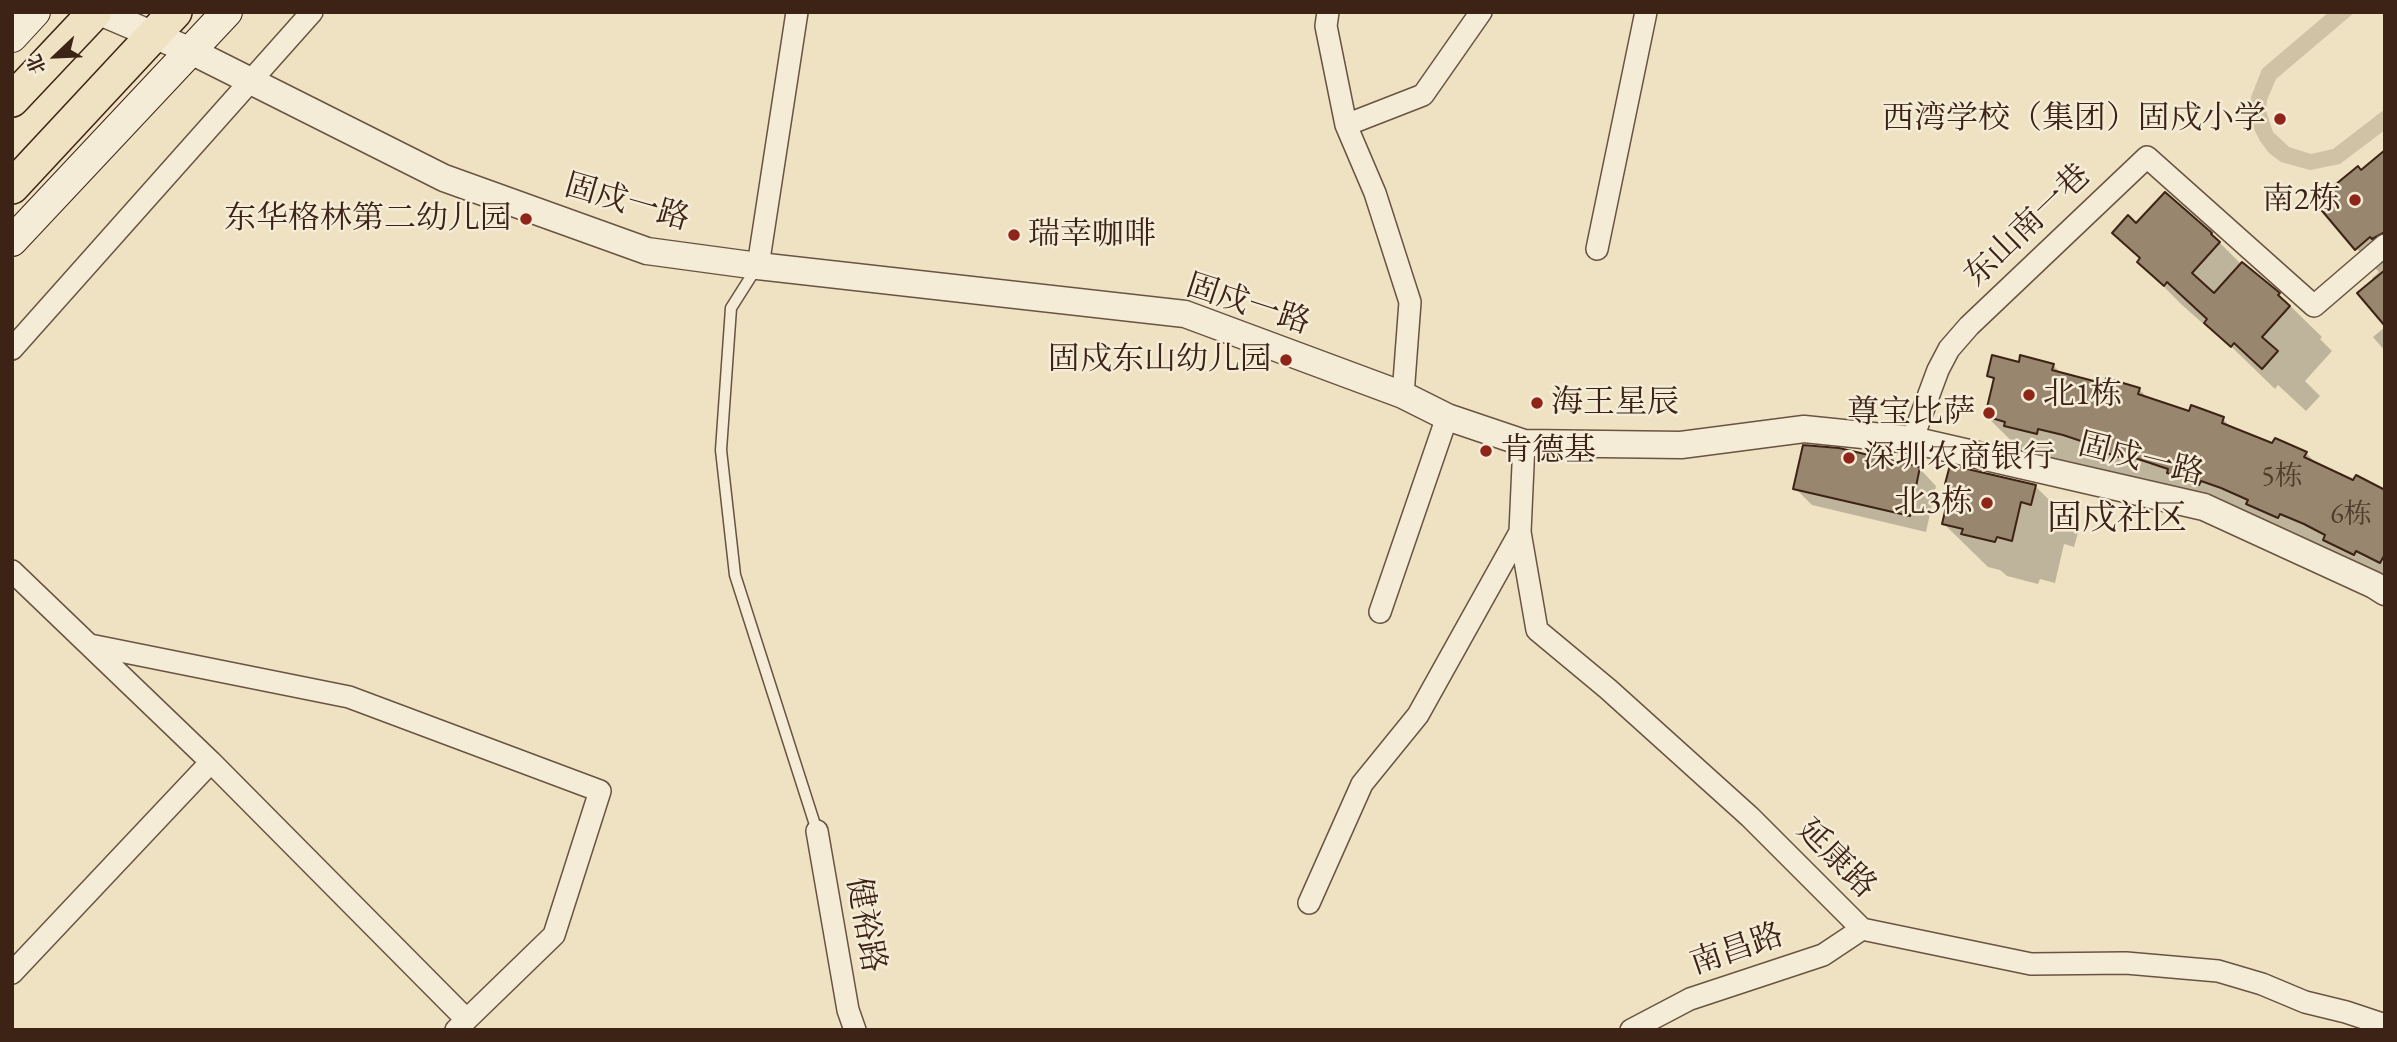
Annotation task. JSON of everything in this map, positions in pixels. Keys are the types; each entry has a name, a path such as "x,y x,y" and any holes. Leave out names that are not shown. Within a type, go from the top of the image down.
{"main road":[{"path":"12,37 36,12"},
{"path":"12,100 98,12"},
{"path":"12,187 165,24 190,12"},
{"path":"12,241 227,12"}],"street":[{"name":"固戍一路","path":"98,12 165,24 191,51 444,178 647,251 1185,314 1404,395 1447,417 1524,443 1681,445 1804,429 1912,440 2204,508 2374,584 2385,592"},
{"path":"12,349 312,12"},
{"path":"758,266 797,12"},
{"path":"1328,12 1326,26 1346,125 1375,193 1410,302 1404,395"},
{"path":"1346,125 1423,95 1481,12"},
{"path":"1597,249 1646,12"},
{"name":"东山南一巷","path":"1912,440 1938,370 1949,349 1969,326 2147,157 2314,306 2385,245"},
{"path":"1380,612 1447,417"},
{"name":"延康路","path":"1524,443 1520,532 1537,629 1750,817 1862,929 2031,964 2126,963 2218,971 2262,984 2305,1002 2385,1025"},
{"path":"1309,903 1362,785 1418,715 1520,532"},
{"path":"12,571 211,762 461,1024 554,935 600,792 349,697 90,645"},
{"path":"12,973 211,762"},
{"name":"健裕路","path":"817,831 848,1010 855,1030"},
{"name":"南昌路","path":"1631,1030 1690,999 1823,955 1862,929"}],"lane":[{"path":"758,266 732,309 721,450 735,575 817,831"}],"shaded area":[{"path":"2329,12 2355,12 2276,79 2267,100 2266,111 2273,132 2289,147 2311,154 2333,149 2385,109 2385,130 2340,164 2310,170 2281,162 2269,153 2253,127 2251,97 2262,69"}],"building":[{"name":"南2栋","path":"2385,150 2385,232 2372,239 2370,237 2355,250 2318,206 2334,193 2330,189 2358,166 2361,170"},
{"path":"2165,192 2220,242 2192,273 2214,293 2242,262 2280,293 2278,295 2290,306 2262,337 2278,351 2262,369 2234,343 2231,347 2204,323 2207,319 2167,282 2164,286 2137,262 2140,258 2112,233 2128,215 2136,223"},
{"path":"2385,270 2385,326 2357,293"},
{"path":"1992,355 2019,362 2020,355 2054,364 2052,370 2105,384 2106,378 2140,388 2138,394 2189,411 2191,405 2224,417 2222,423 2272,443 2275,438 2307,452 2304,457 2353,480 2356,475 2385,490 2385,554 2380,563 2356,551 2354,555 2323,540 2325,535 2304,524 2280,514 2278,518 2246,504 2248,500 2201,481 2199,485 2167,473 2168,469 2120,453 2119,457 2086,447 2087,443 2063,435 2038,429 2037,434 2004,426 2005,422 1985,416 1994,378 1987,376"},
{"path":"1803,445 1839,448 1920,467 1910,516 1793,489"},
{"name":"北3栋","path":"1950,465 2036,485 2031,505 2021,502 2012,541 1997,537 1995,542 1961,534 1963,529 1942,524 1951,486 1945,484"}],"place":[{"name":"西湾学校（集团）固戍小学","path":"2280,119"},
{"name":"南2栋","path":"2355,200"},
{"name":"东华格林第二幼儿园","path":"526,219"},
{"name":"瑞幸咖啡","path":"1014,235"},
{"name":"固戍东山幼儿园","path":"1286,360"},
{"name":"北1栋","path":"2029,395"},
{"name":"海王星辰","path":"1537,403"},
{"name":"尊宝比萨","path":"1989,413"},
{"name":"肯德基","path":"1486,451"},
{"name":"深圳农商银行","path":"1849,458"},
{"name":"北3栋","path":"1987,503"}],"district":[{"name":"固戍社区","path":"2117,519"}]}
